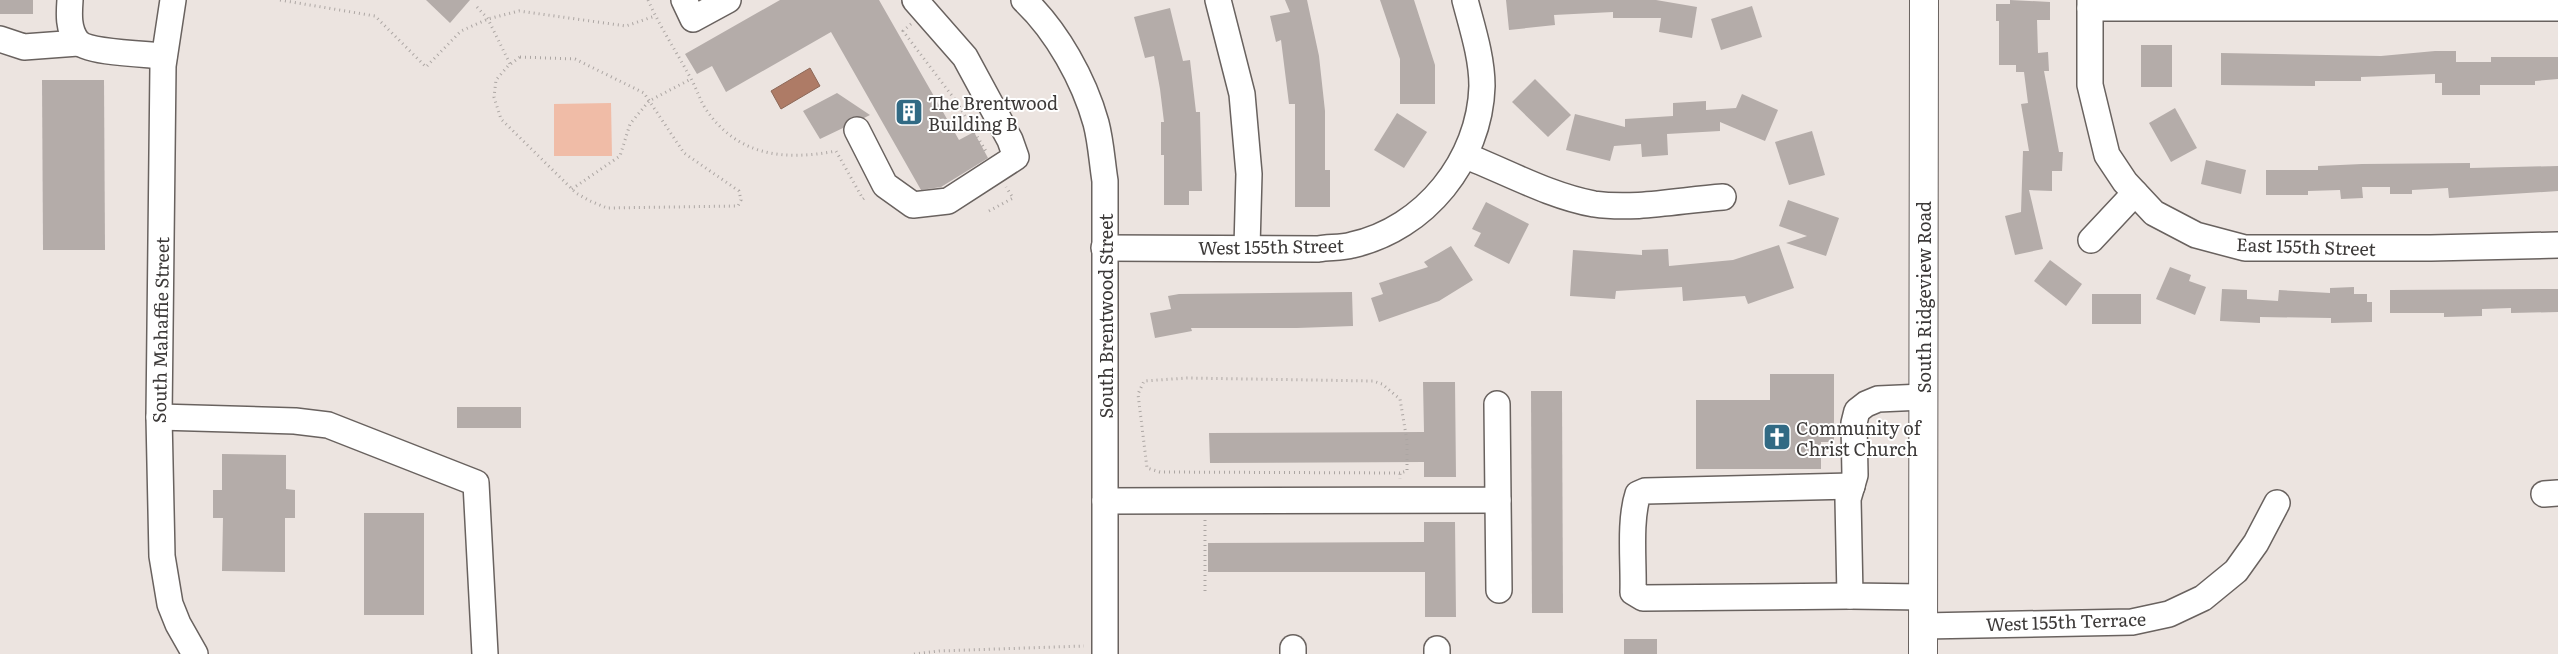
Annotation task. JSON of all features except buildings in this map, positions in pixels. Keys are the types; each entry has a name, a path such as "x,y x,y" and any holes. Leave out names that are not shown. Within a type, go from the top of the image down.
{"main road":[{"name":"South Ridgeview Road","path":"1923,654 1924,0"}],"street":[{"path":"70,0 72,30 78,43"},
{"name":"South Mahaffie Street","path":"173,0 164,56 159,417 162,556 166,582 178,624 195,654"},
{"path":"684,0 694,19 728,0"},
{"name":"South Brentwood Street","path":"1024,0 1054,35 1071,65 1096,124 1105,181 1105,649"},
{"path":"1218,0 1242,94 1249,174 1247,247"},
{"name":"West 155th Street","path":"1104,248 1247,247 1318,249 1352,245 1374,238 1398,227 1419,213 1438,194 1466,156 1478,121 1482,85 1479,59 1465,0"},
{"path":"2090,4 2558,8"},
{"name":"East 155th Street","path":"2090,4 2090,85 2107,155 2135,193 2154,213 2196,235 2245,248 2431,248 2558,245"},
{"path":"857,130 885,185 913,205 948,201 1016,157 1010,140 964,57 911,8"},
{"path":"0,39 24,47 78,43 91,49 164,56"},
{"path":"1466,156 1571,199 1594,204 1619,206 1723,196"},
{"path":"2091,240 2135,193"},
{"path":"1850,596 1848,499 1855,475 1854,423 1857,411 1866,404 1878,399 1923,397"},
{"path":"1497,404 1499,590"},
{"path":"159,417 328,425 476,483 485,654"},
{"path":"1852,486 1645,491 1638,494 1635,505 1634,592 1643,598 1923,597"},
{"path":"1105,501 1498,500"},
{"name":"West 155th Terrace","path":"1923,626 2132,622 2169,614 2203,598 2236,571 2256,543 2277,503"}],"path":[{"path":"280,0 375,16 426,67 460,30 518,11 626,26 655,16"},
{"path":"648,0 705,107 721,128 750,148 774,155 806,157 836,151 863,199 885,185"},
{"path":"477,7 488,20 510,64"},
{"path":"911,8 912,22 903,31 956,101 1013,198 989,212"},
{"path":"520,56 575,59 619,79 644,93 684,153 739,192 741,200 738,206 607,208 590,201 572,189 501,119 494,97 496,80 510,64 520,56"},
{"path":"572,189 620,156 630,124 648,101 691,79"},
{"path":"1187,378 1373,381 1382,384 1400,399 1407,441 1407,471 1400,473 1160,472 1146,468 1138,394 1144,381 1187,378"},
{"path":"1204,472 1205,595"},
{"path":"1400,473 1401,500"},
{"path":"914,654 1035,647 1105,649"},
{"path":"1035,647 1035,654"}],"shaded area":[{"path":"810,68 820,86 781,109 771,91"},
{"path":"611,103 612,156 554,156 554,104"}],"place":[{"name":"The Brentwood Building B","path":"909,112"},
{"name":"Community of Christ Church","path":"1777,437"}]}
